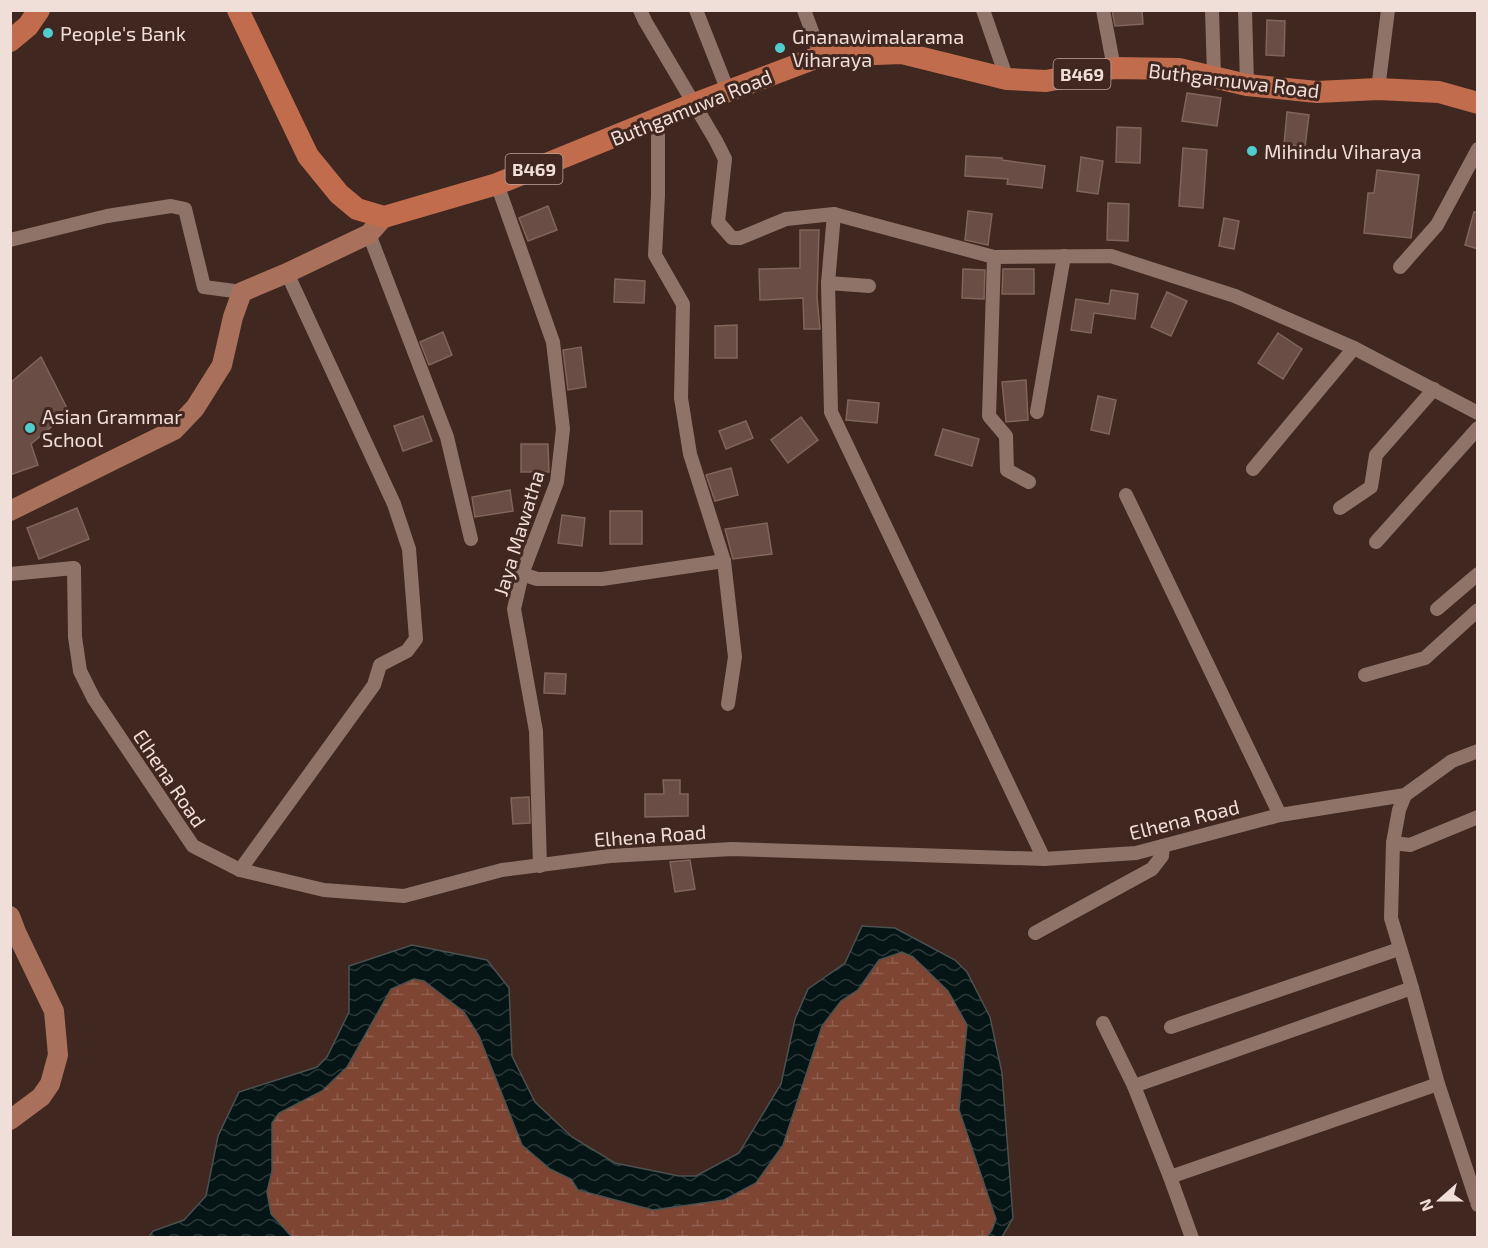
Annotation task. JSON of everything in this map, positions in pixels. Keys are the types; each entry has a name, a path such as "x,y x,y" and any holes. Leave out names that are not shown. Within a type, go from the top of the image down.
{"main road":[{"path":"10,39 24,10"},
{"path":"10,39 28,26 39,10"},
{"path":"238,10 308,156 339,194 357,209 384,217"},
{"name":"Buthgamuwa Road","path":"384,217 497,184 694,104 821,56 902,53 1007,79 1046,81 1114,68 1179,69 1247,84 1317,92 1378,89 1439,92 1478,104"}],"street":[{"path":"640,10 725,159 718,222 732,238 740,238 786,219 834,214 994,257 1112,256 1235,296 1354,348 1478,413"},
{"path":"696,10 728,91"},
{"path":"804,10 821,56"},
{"path":"983,10 1007,79"},
{"path":"1103,10 1114,68"},
{"path":"1212,10 1214,76"},
{"path":"1245,10 1247,84"},
{"path":"1378,89 1388,10"},
{"path":"658,119 655,255 683,304 681,398 690,454 724,561 735,657 728,704"},
{"path":"1400,267 1437,225 1478,148"},
{"name":"Jaya Mawatha","path":"497,184 553,342 563,429 557,482 522,574 514,609 536,731 540,866"},
{"path":"10,240 107,216 171,206 185,209 204,287 242,292 369,234 384,217"},
{"path":"834,214 828,283 831,412 1044,859"},
{"path":"369,234 447,437 471,539"},
{"path":"1037,412 1064,256"},
{"path":"994,257 989,416 1006,436 1007,470 1029,482"},
{"path":"240,870 374,685 380,665 407,651 416,639 409,549 394,504 287,273"},
{"path":"828,283 869,285"},
{"path":"10,511 174,430 195,408 222,364 233,317 242,292"},
{"path":"1253,469 1354,348"},
{"path":"1340,508 1371,487 1376,455 1434,389"},
{"path":"1376,542 1478,428"},
{"path":"1126,495 1280,815"},
{"path":"522,574 537,579 602,579 724,561"},
{"name":"Elhena Road","path":"10,574 74,568 75,637 80,671 94,699 193,846 240,870 324,890 404,896 502,870 610,856 732,849 1044,859 1136,853 1280,815 1405,795 1452,761 1478,751"},
{"path":"1437,609 1478,574"},
{"path":"1365,675 1425,658 1478,610"},
{"path":"1405,795 1399,810 1393,843 1391,918 1438,1084 1478,1205"},
{"path":"1393,843 1410,845 1478,817"},
{"path":"1035,933 1152,868 1162,856 1163,846"},
{"path":"10,916 54,1011 58,1055 50,1084 41,1097 10,1120"},
{"path":"1171,1027 1399,949"},
{"path":"1134,1086 1412,988"},
{"path":"1103,1023 1134,1086 1192,1238"},
{"path":"1170,1177 1438,1084"}],"green space":[{"path":"902,952 913,957 948,991 967,1025 959,1110 996,1219 987,1238 292,1238 271,1215 267,1192 272,1171 272,1123 279,1113 322,1091 347,1067 391,989 414,979 424,981 464,1012 550,1169 571,1179 578,1190 653,1210 783,1146 822,1026 841,1001 858,990 879,960"}],"water":[{"path":"862,926 895,928 955,960 967,972 990,1017 1002,1073 1013,1218 1002,1237 987,1237 996,1219 959,1110 967,1025 948,991 913,957 902,952 879,960 858,990 841,1001 822,1026 783,1145 756,1183 724,1200 653,1210 578,1190 571,1179 550,1169 522,1145 479,1036 464,1012 424,981 414,979 391,989 347,1067 322,1091 279,1113 272,1123 272,1171 267,1192 271,1214 292,1237 149,1237 153,1231 184,1220 206,1196 218,1136 239,1092 317,1067 327,1057 349,1012 349,966 412,945 487,960 509,988 512,1056 535,1102 572,1137 615,1163 679,1176 696,1176 739,1153 781,1084 795,1019 808,989 845,963"}],"building":[{"path":"1112,10 1142,10 1143,24 1115,26"},
{"path":"1267,20 1285,21 1284,56 1266,55"},
{"path":"1187,93 1221,98 1217,126 1182,121"},
{"path":"1287,112 1309,115 1305,147 1284,144"},
{"path":"1117,127 1141,128 1140,163 1116,162"},
{"path":"1183,148 1207,150 1203,208 1179,206"},
{"path":"966,156 1002,158 1002,160 1045,166 1042,188 1007,184 1008,179 965,176"},
{"path":"1081,157 1103,161 1098,194 1077,191"},
{"path":"1377,170 1419,175 1411,238 1364,233 1368,193 1374,193"},
{"path":"1108,203 1129,204 1128,241 1107,240"},
{"path":"548,206 557,230 528,241 519,218"},
{"path":"968,211 992,214 988,245 965,240"},
{"path":"1474,212 1478,212 1478,249 1465,245"},
{"path":"1224,218 1239,221 1234,249 1219,246"},
{"path":"800,230 819,230 817,297 820,329 804,329 803,298 760,300 759,269 800,268"},
{"path":"963,269 985,270 984,299 962,298"},
{"path":"1003,269 1034,269 1034,294 1002,294"},
{"path":"615,279 645,281 644,303 614,302"},
{"path":"1111,290 1138,294 1135,319 1094,313 1091,333 1071,330 1076,299 1109,304"},
{"path":"1167,292 1187,301 1171,336 1151,327"},
{"path":"737,325 737,358 715,358 715,326"},
{"path":"443,332 452,355 429,365 420,342"},
{"path":"1278,333 1302,349 1283,379 1258,363"},
{"path":"581,347 586,387 568,390 563,350"},
{"name":"Asian Grammar School","path":"41,357 69,412 31,444 38,465 10,475 10,383"},
{"path":"1026,380 1028,420 1006,422 1002,382"},
{"path":"1098,396 1116,400 1109,434 1091,430"},
{"path":"848,400 879,403 877,423 846,420"},
{"path":"423,416 432,441 403,451 394,426"},
{"path":"801,417 818,440 788,463 771,440"},
{"path":"746,421 753,438 726,449 719,431"},
{"path":"943,429 979,439 972,466 935,455"},
{"path":"521,444 548,444 549,472 521,472"},
{"path":"731,468 738,495 715,501 706,475"},
{"path":"510,490 513,511 475,517 472,497"},
{"path":"77,508 89,539 39,559 27,528"},
{"path":"610,511 642,511 642,544 610,544"},
{"path":"562,515 585,518 582,546 558,543"},
{"path":"767,523 772,554 733,559 725,529"},
{"path":"545,673 566,674 565,694 544,693"},
{"path":"663,780 680,780 680,794 688,794 688,816 645,817 645,794 664,794"},
{"path":"529,797 530,823 513,824 511,798"},
{"path":"690,860 695,889 675,892 670,862"}],"place":[{"name":"People's Bank","path":"48,33"},
{"name":"Gnanawimalarama Viharaya","path":"780,48"},
{"name":"Mihindu Viharaya","path":"1252,151"},
{"name":"Asian Grammar School","path":"30,428"}]}
